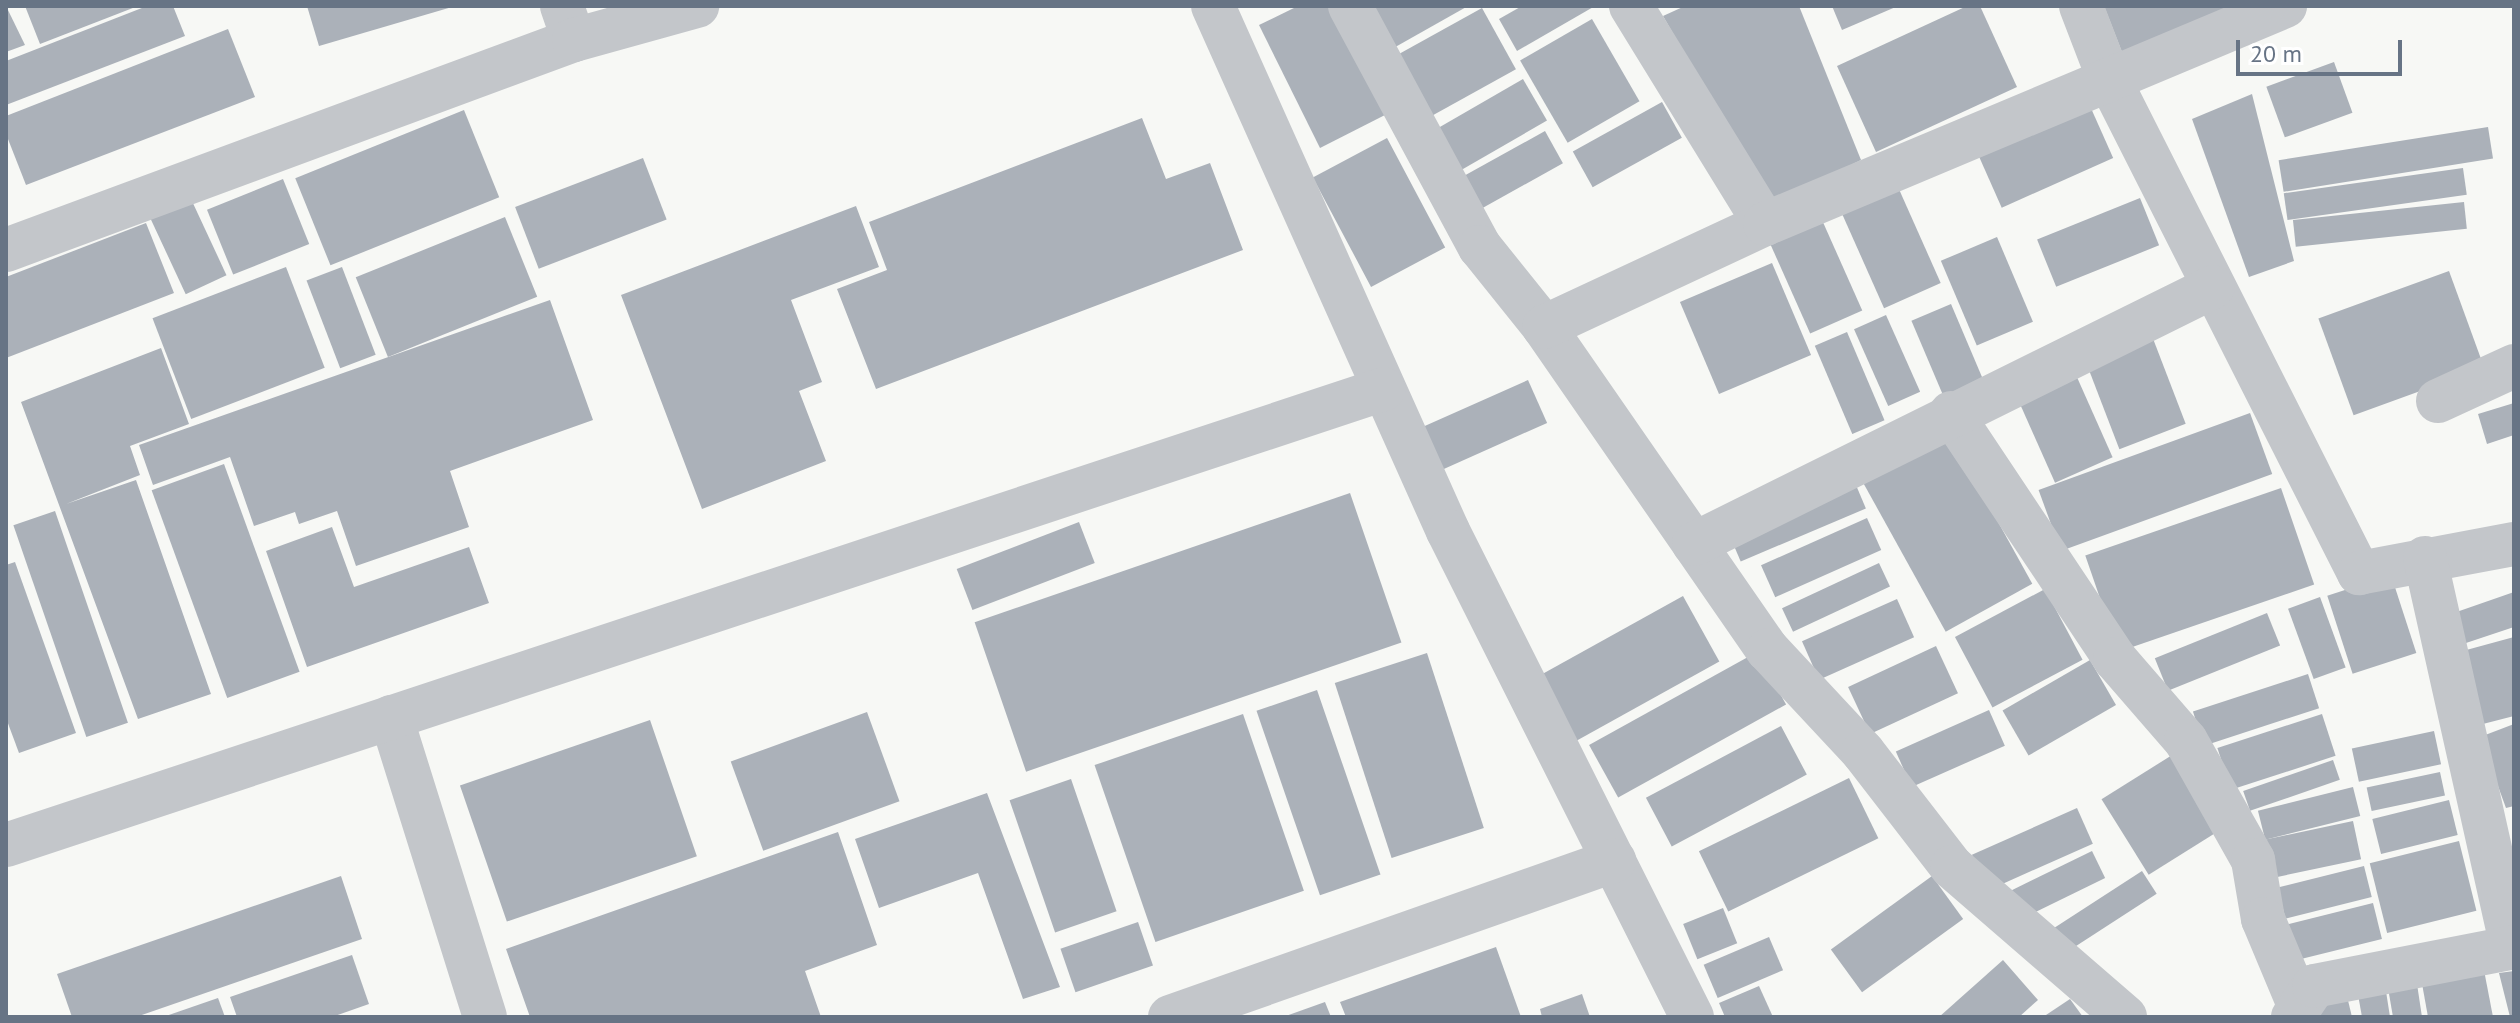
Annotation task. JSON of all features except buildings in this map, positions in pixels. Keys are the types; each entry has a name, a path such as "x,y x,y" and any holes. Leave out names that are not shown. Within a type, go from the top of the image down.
{"street":[{"path":"6,250 568,23 697,6"},
{"path":"1213,6 1448,531 1692,1017"},
{"path":"1350,6 1480,247 1544,327 1768,650 1863,752 1952,867 2125,1017"},
{"path":"1631,6 1765,224"},
{"path":"2081,6 2109,79 2359,573 2425,558 2514,544"},
{"path":"1544,327 1765,224 2285,6"},
{"path":"1694,544 1951,413 2213,287"},
{"path":"2438,401 2514,366"},
{"path":"6,845 1384,389"},
{"path":"1951,413 2115,659 2186,741 2253,860 2263,919 2296,1011"},
{"path":"2296,1011 2314,986 2513,947 2425,558"},
{"path":"391,717 485,1017"},
{"path":"1170,1017 1614,861"}]}
